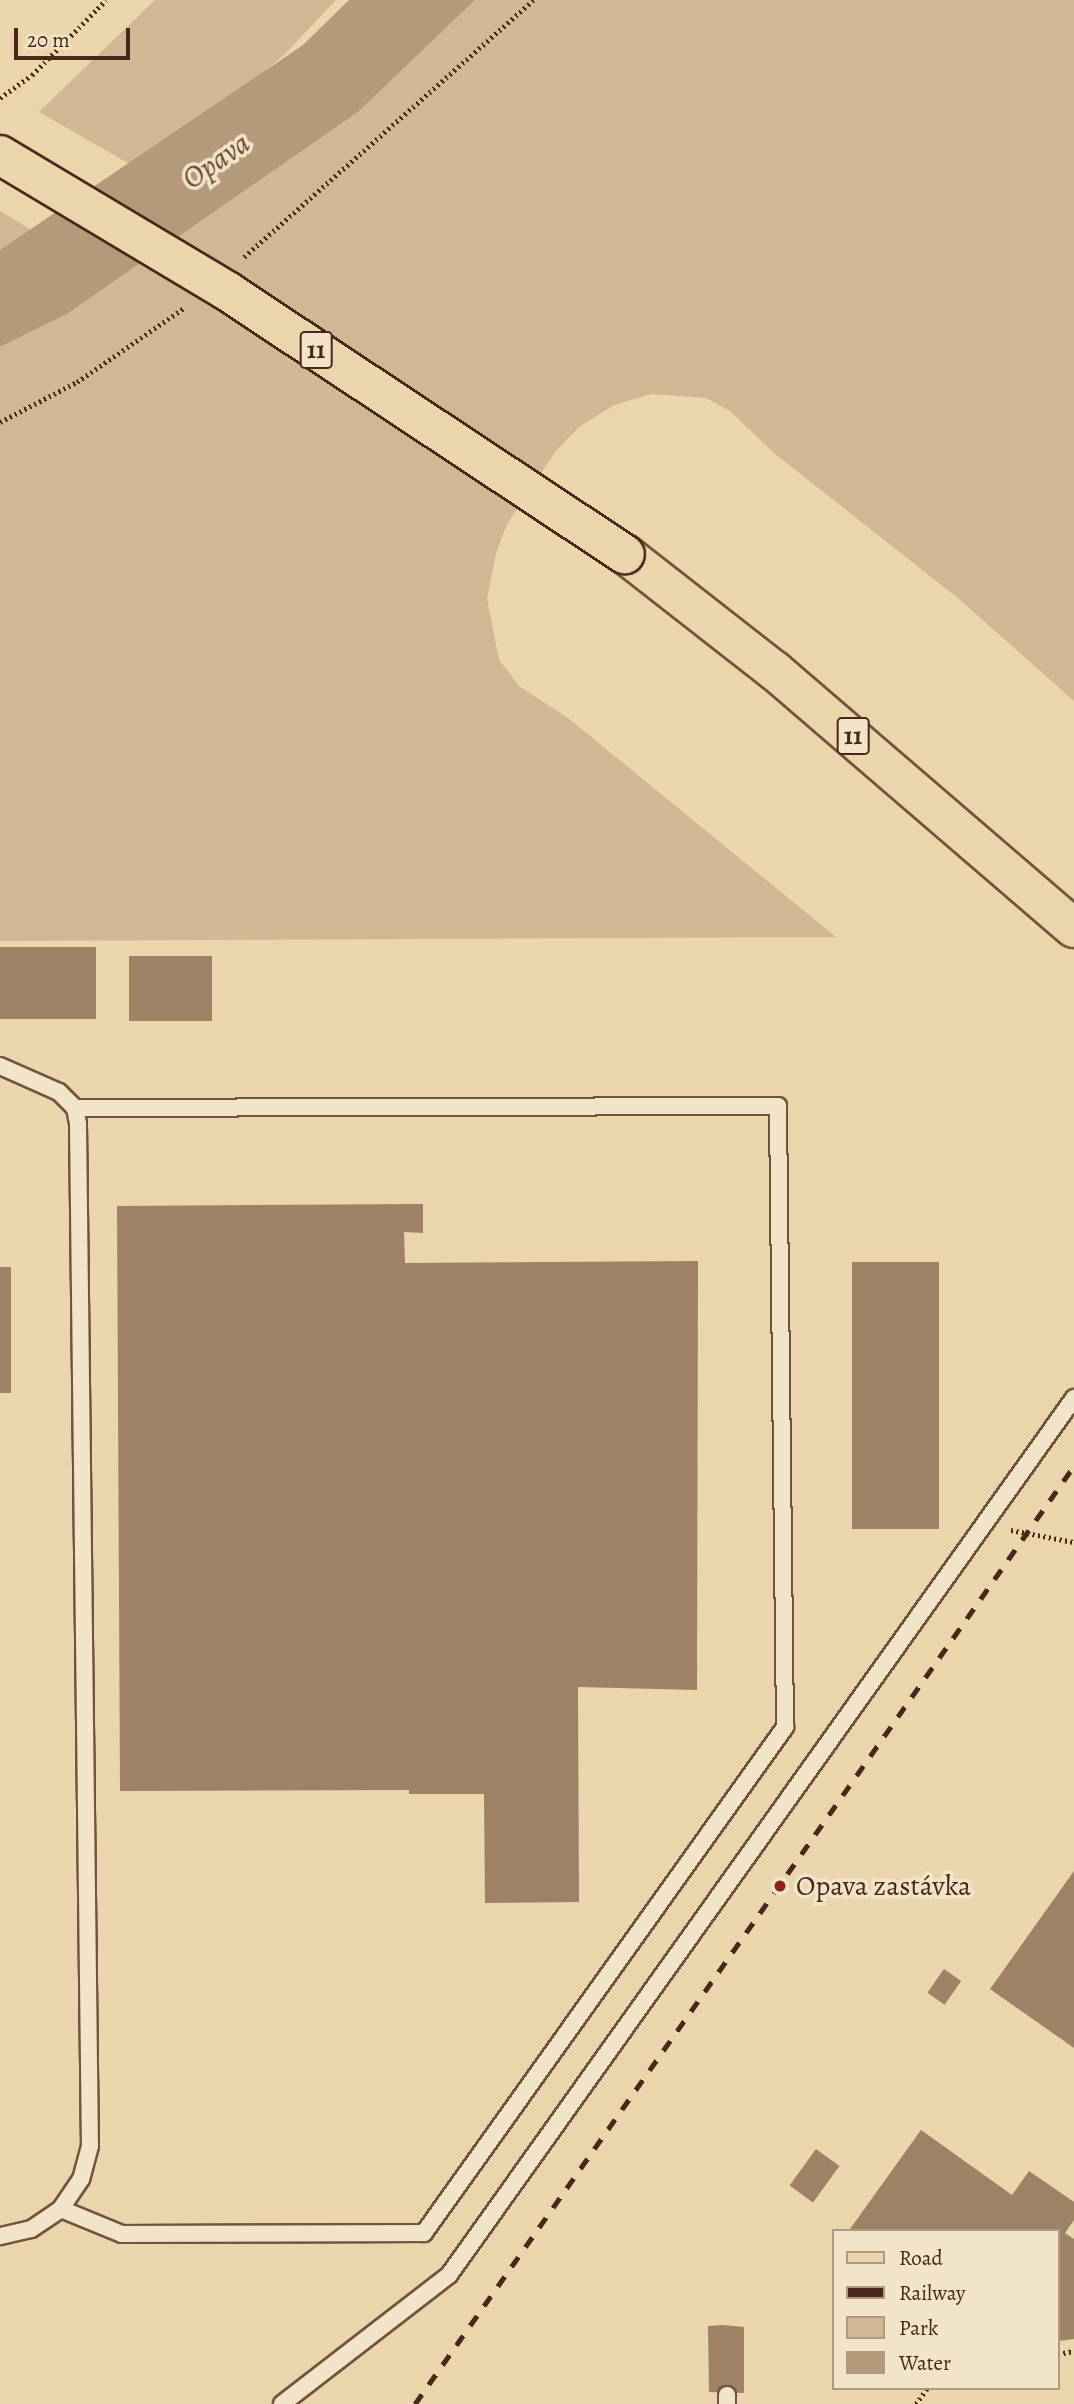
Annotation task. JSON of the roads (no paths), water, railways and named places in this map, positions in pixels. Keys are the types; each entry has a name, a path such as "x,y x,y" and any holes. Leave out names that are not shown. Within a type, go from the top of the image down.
{"main road":[{"name":"11","path":"0,155 227,291 625,554 775,671 1074,928"}],"lane":[{"path":"0,1066 33,1077 75,1108 778,1106 785,1727 424,2233 122,2234 61,2209"},
{"path":"0,2236 31,2230 61,2209 81,2179 90,2146 75,1108"},
{"path":"282,2404 449,2275 1074,1398"}],"water":[{"name":"Opava","path":"349,0 475,0 358,112 67,314 0,347 0,250 303,45"}],"railway":[{"path":"415,2404 1074,1466"}],"place":[{"name":"Opava zastávka","path":"780,1886"}]}
